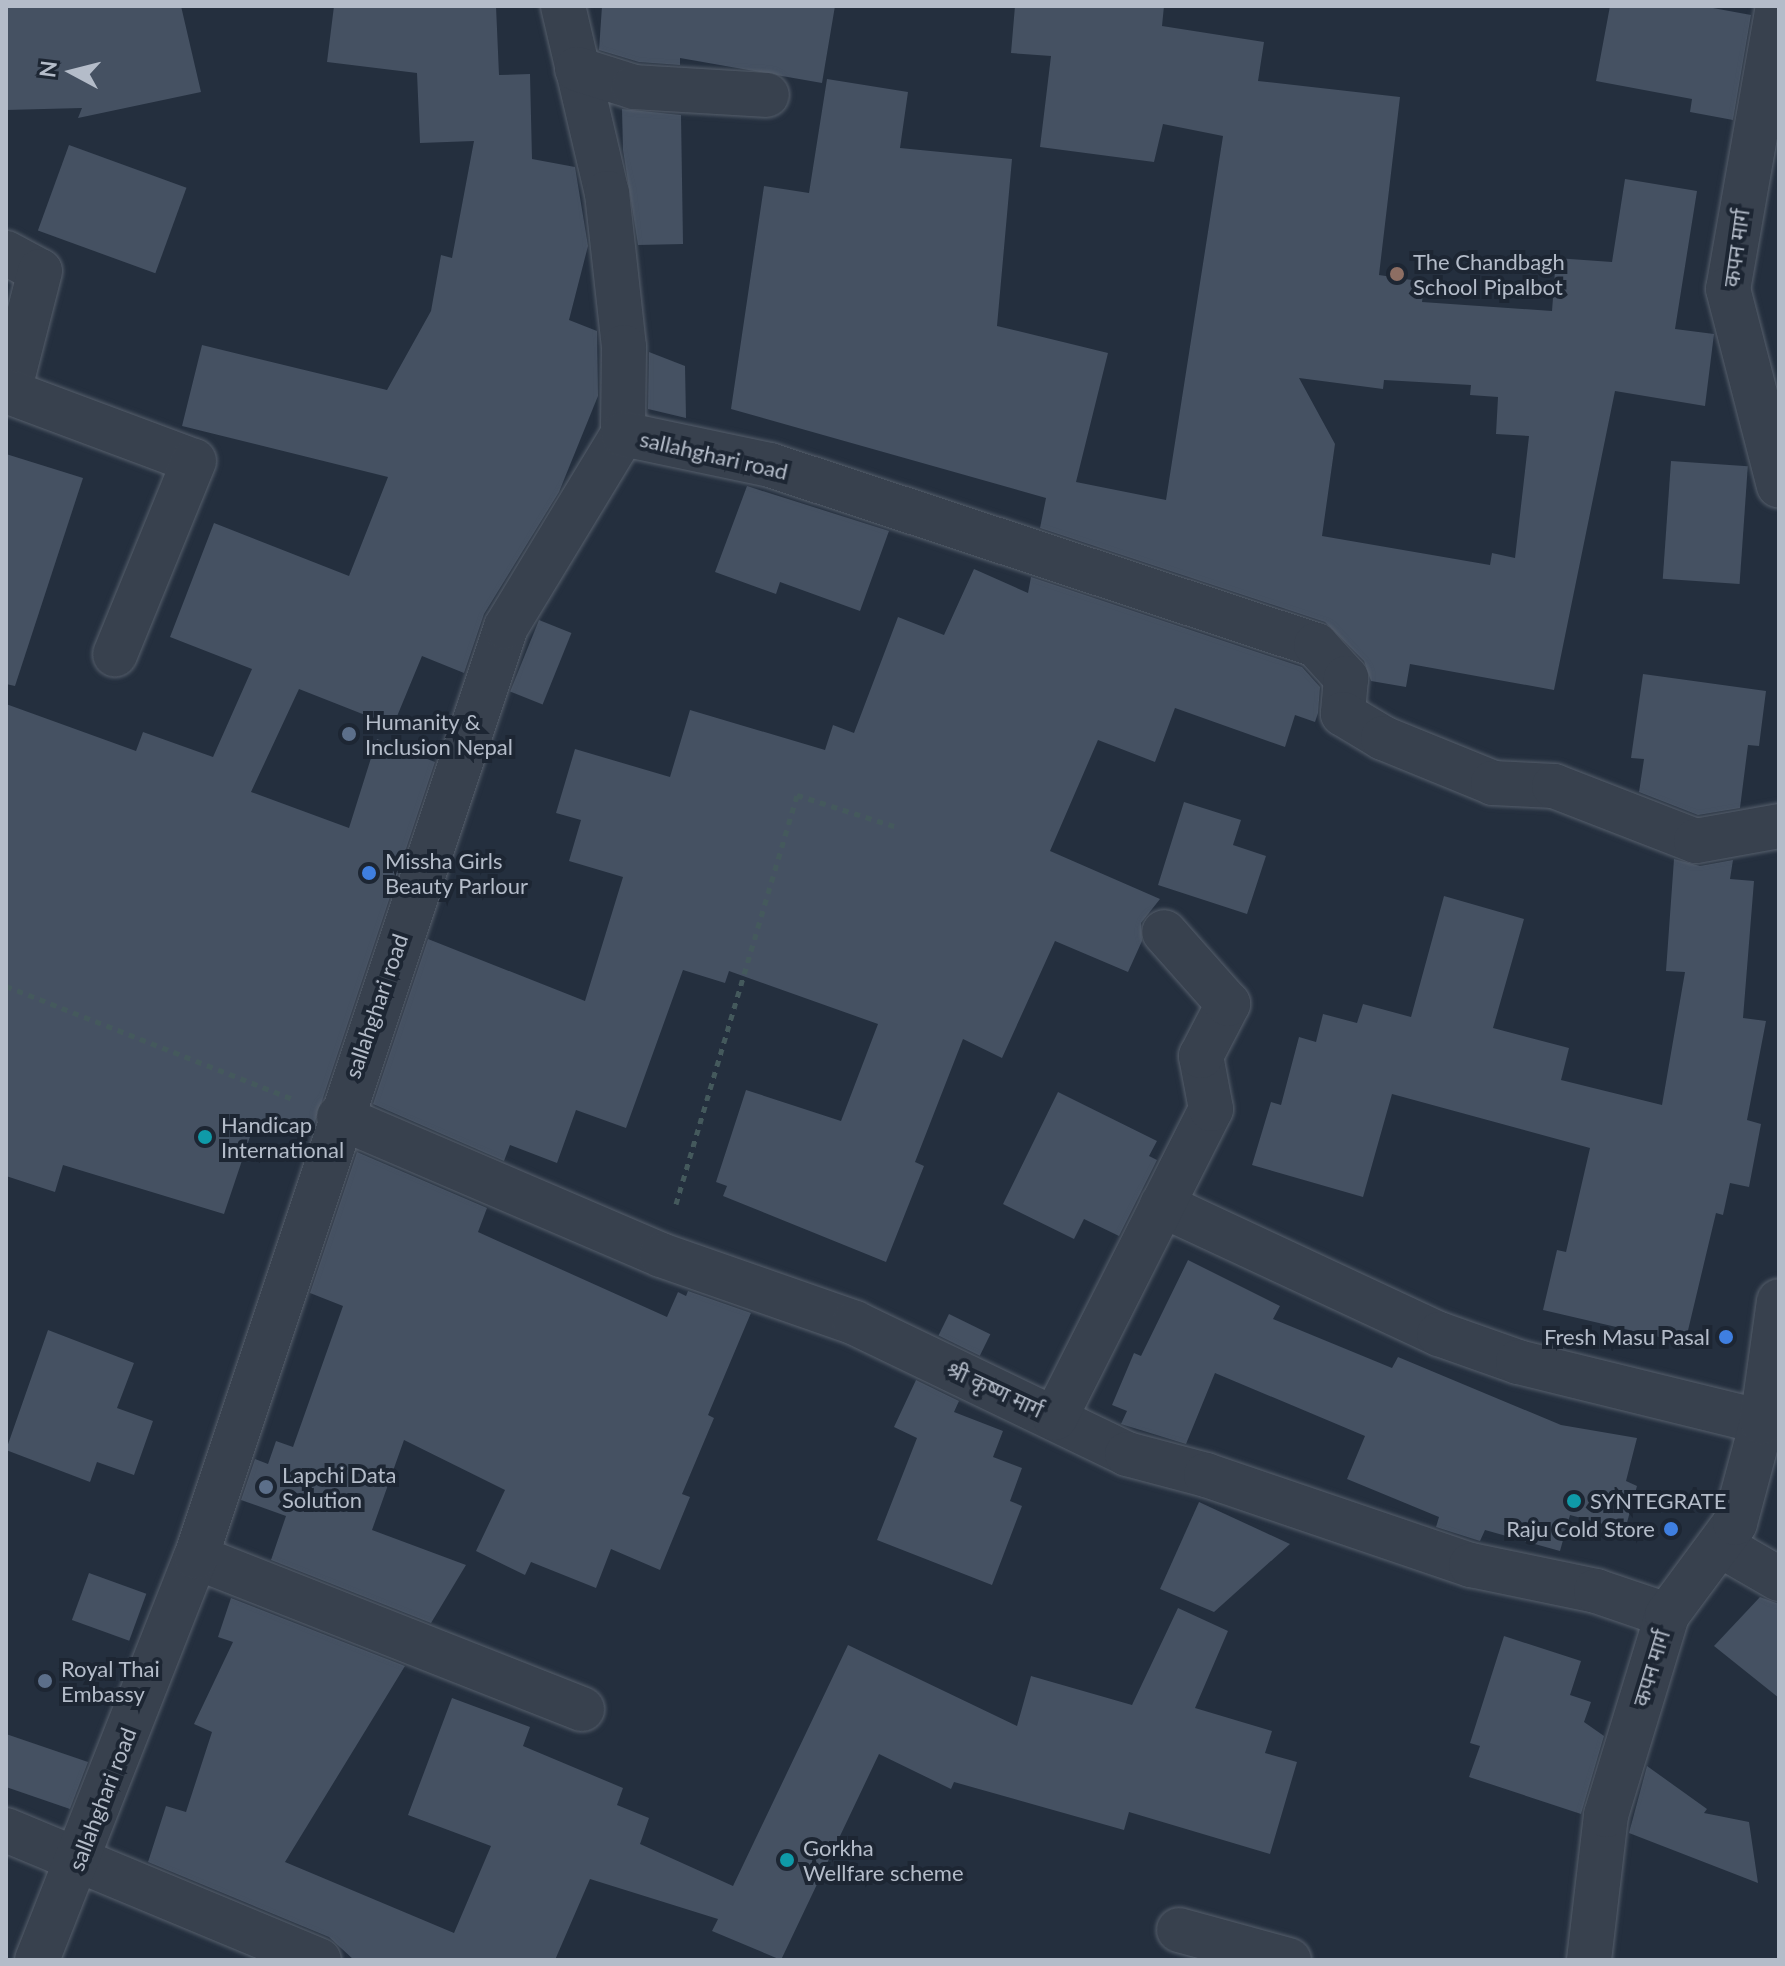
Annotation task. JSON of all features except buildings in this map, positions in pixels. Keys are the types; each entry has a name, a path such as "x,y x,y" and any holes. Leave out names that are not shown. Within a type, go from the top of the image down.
{"street":[{"path":"563,6 607,193 624,347 623,434"},
{"name":"कपन मार्ग","path":"1778,6 1728,289 1779,486"},
{"path":"577,69 634,87 767,95"},
{"path":"6,253 40,271 9,392 194,461 115,655"},
{"name":"sallahghari road","path":"37,1960 196,1557 339,1117 506,627 623,434 770,465 948,527 1316,645 1346,678 1343,714 1383,738 1493,783 1554,786 1696,841 1779,826"},
{"path":"1055,1418 1211,1109 1201,1056 1228,1004 1164,932"},
{"name":"श्री कृष्ण मार्ग","path":"339,1117 661,1255 855,1323 1127,1454 1206,1475 1471,1565 1596,1591 1667,1615"},
{"path":"1162,1205 1439,1334 1518,1362 1762,1422"},
{"name":"कपन मार्ग","path":"1589,1960 1606,1815 1667,1615 1735,1523 1762,1422 1779,1301"},
{"path":"1720,1545 1779,1579"},
{"path":"196,1557 582,1709"},
{"path":"6,1830 77,1863 319,1960"},
{"path":"1179,1930 1289,1960"}],"path":[{"path":"661,1255 797,795 894,826"},
{"path":"6,986 339,1117"}],"place":[{"name":"The Chandbagh School Pipalbot","path":"1397,274"},
{"name":"Humanity & Inclusion Nepal","path":"349,734"},
{"name":"Missha Girls Beauty Parlour","path":"369,873"},
{"name":"Handicap International","path":"205,1137"},
{"name":"Fresh Masu Pasal","path":"1726,1337"},
{"name":"Lapchi Data Solution","path":"266,1487"},
{"name":"SYNTEGRATE","path":"1574,1501"},
{"name":"Raju Cold Store","path":"1671,1529"},
{"name":"Royal Thai Embassy","path":"45,1681"},
{"name":"Gorkha Wellfare scheme","path":"787,1860"}]}
